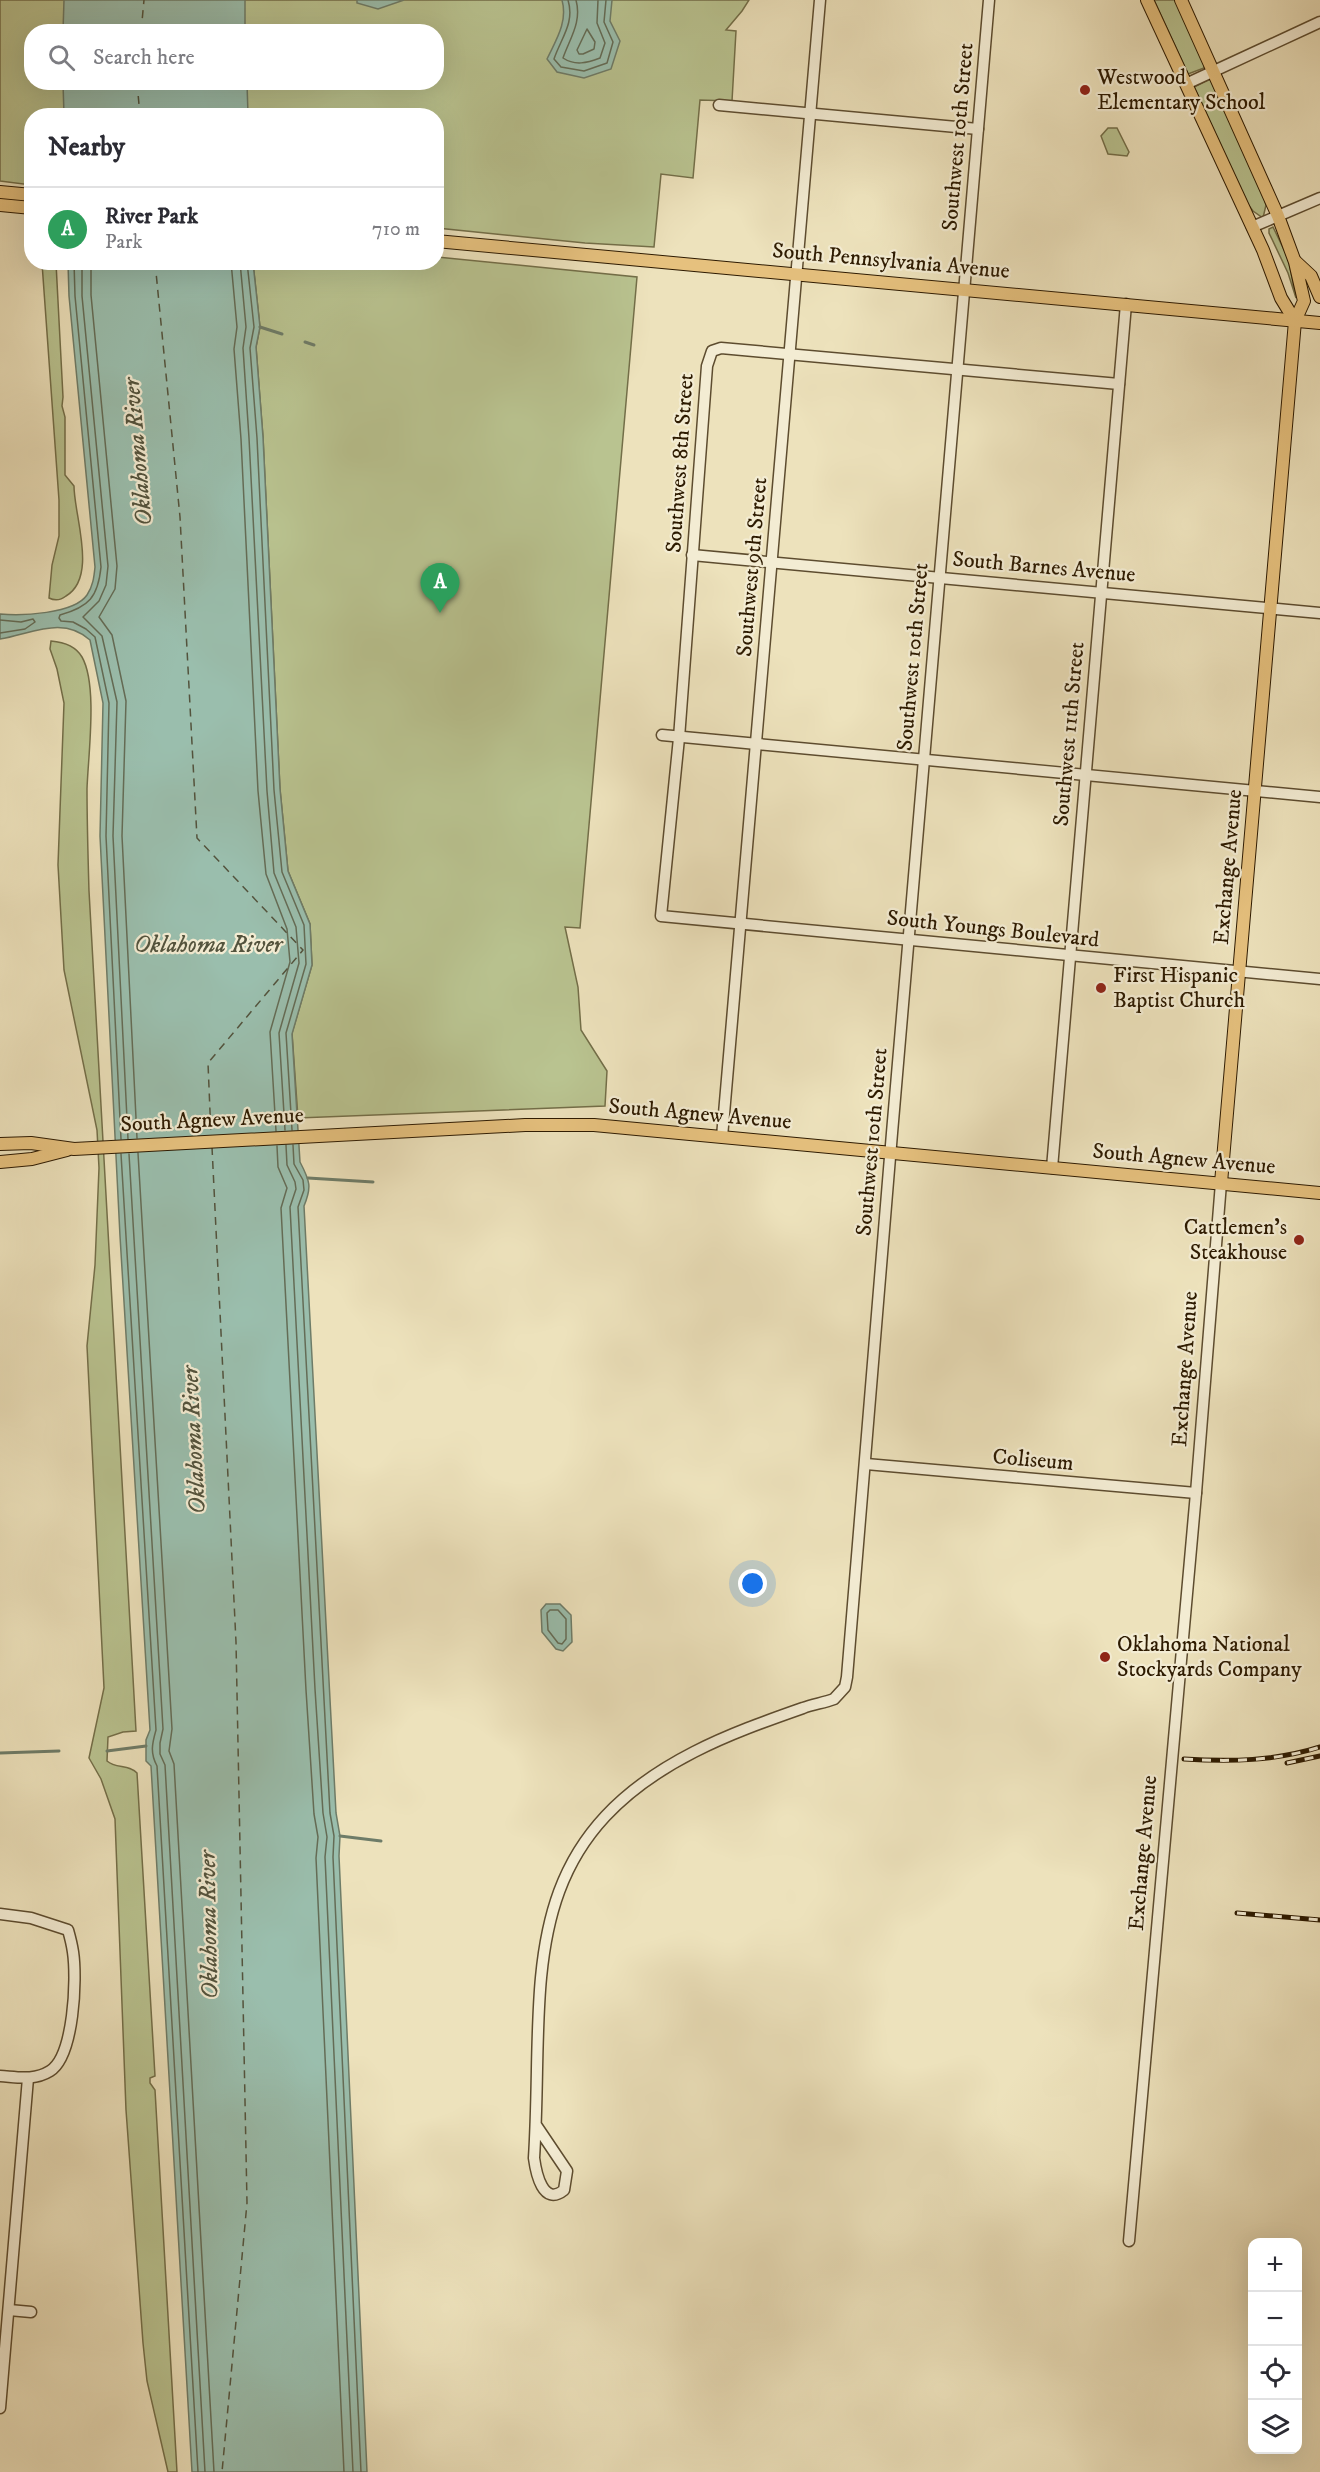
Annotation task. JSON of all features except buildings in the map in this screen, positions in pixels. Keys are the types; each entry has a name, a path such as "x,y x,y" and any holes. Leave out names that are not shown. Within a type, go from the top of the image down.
{"main road":[{"path":"1148,0 1252,227 1281,298 1295,321"},
{"name":"Exchange Avenue","path":"1181,0 1278,216 1295,262 1304,301 1295,321 1221,1183"},
{"path":"0,192 24,194"},
{"path":"0,205 24,207"},
{"name":"South Pennsylvania Avenue","path":"444,241 1320,323"},
{"path":"1295,262 1311,276 1320,297"},
{"name":"South Agnew Avenue","path":"0,1162 32,1159 74,1149 561,1124 617,1127 1320,1193"},
{"name":"South Agnew Avenue","path":"1,1143 31,1143 74,1149"}],"street":[{"name":"Southwest 9th Street","path":"722,1137 820,0"},
{"name":"Southwest 10th Street","path":"536,2125 567,2171 564,2190 559,2194 551,2194 545,2190 536,2173 534,2158 536,2034 542,1961 553,1907 567,1872 601,1821 617,1804 649,1779 693,1753 726,1737 825,1702 840,1694 848,1677 890,1153 989,0"},
{"path":"1186,84 1320,22"},
{"path":"719,105 978,129"},
{"path":"1252,227 1320,198"},
{"name":"Southwest 11th Street","path":"1052,1168 1126,304"},
{"name":"Southwest 8th Street","path":"661,916 679,738 707,366 710,353 714,349 721,348 1119,384"},
{"name":"South Barnes Avenue","path":"692,555 772,560 1320,613"},
{"path":"662,735 1320,797"},
{"name":"South Youngs Boulevard","path":"661,916 1320,979"},
{"name":"Exchange Avenue","path":"1128,2241 1196,1493 1221,1183"},
{"name":"Coliseum","path":"866,1464 1196,1493"},
{"path":"0,1914 21,1916 63,1927 68,1930 74,1953 68,2042 59,2063 50,2071 28,2079 0,2076"},
{"path":"0,2408 28,2079"},
{"path":"9,2310 31,2312"}],"green space":[{"path":"0,0 749,0 726,30 736,31 732,101 700,100 693,178 661,174 654,247 585,243 444,229 444,108 24,108 24,184 0,181"},
{"path":"1154,0 1175,0 1204,63 1204,68 1188,74"},
{"path":"1210,79 1263,194 1266,205 1263,218 1247,203 1194,87"},
{"path":"1108,128 1117,128 1129,152 1127,156 1108,154 1101,136"},
{"path":"1273,227 1288,258 1296,298 1288,273 1269,233 1269,229"},
{"path":"444,258 637,277 580,928 565,927 578,987 581,1030 607,1071 605,1106 298,1118 292,1033 312,965 310,924 288,871 280,789 263,437 256,347 260,327 254,270 444,270"},
{"path":"43,270 56,270 62,406 65,417 65,475 74,486 83,561 76,587 64,597 56,600 49,598 52,565 59,536 59,500"},
{"path":"51,641 68,645 79,653 87,669 90,685 91,721 87,789 89,891 136,1731 108,1737 107,1761 130,1768 137,1773 155,2076 150,2078 150,2083 155,2090 177,2472 168,2472 147,2381 126,2110 115,1819 101,1779 89,1758 104,1688 87,1346 95,1265 99,1168 97,1130 64,970 58,865 64,703 50,649"}],"water":[{"path":"64,0 245,0 245,24 63,24"},
{"path":"357,0 404,0 378,9 357,3"},
{"path":"562,0 612,0 610,21 620,41 611,69 584,78 557,72 547,59 562,23"},
{"path":"63,90 247,90 248,108 64,108"},
{"name":"Oklahoma River","path":"68,270 254,270 260,327 256,347 263,437 280,789 288,871 310,924 312,965 292,1034 300,1162 309,1184 304,1206 336,1813 340,1836 339,1856 367,2472 192,2472 151,1766 146,1761 146,1740 150,1730 120,1236 100,836 103,703 90,640 80,633 58,627 0,639 0,614 33,614 71,606 87,595 94,578 95,567"},
{"path":"546,1604 560,1604 571,1615 572,1642 563,1651 556,1649 542,1632 541,1610"}],"waterway":[{"path":"260,327 282,334"},
{"path":"305,342 314,345"},
{"path":"308,1178 373,1182"},
{"path":"107,1751 146,1746"},
{"path":"0,1753 59,1751"},
{"path":"340,1836 381,1841"}],"ferry route":[{"path":"142,24 144,0"},
{"path":"138,90 139,108"},
{"path":"156,270 180,517 197,838 303,950 208,1063 211,1136"},
{"path":"212,1147 236,1642 247,2203 222,2472"}],"railway":[{"path":"1184,1759 1270,1758 1320,1747"},
{"path":"1287,1763 1320,1756"},
{"path":"1237,1913 1320,1920"}],"place":[{"name":"Westwood Elementary School","path":"1085,90"},
{"name":"River Park","path":"440,613"},
{"name":"First Hispanic Baptist Church","path":"1101,988"},
{"name":"Cattlemen's Steakhouse","path":"1299,1240"},
{"name":"Oklahoma National Stockyards Company","path":"1105,1657"}]}
